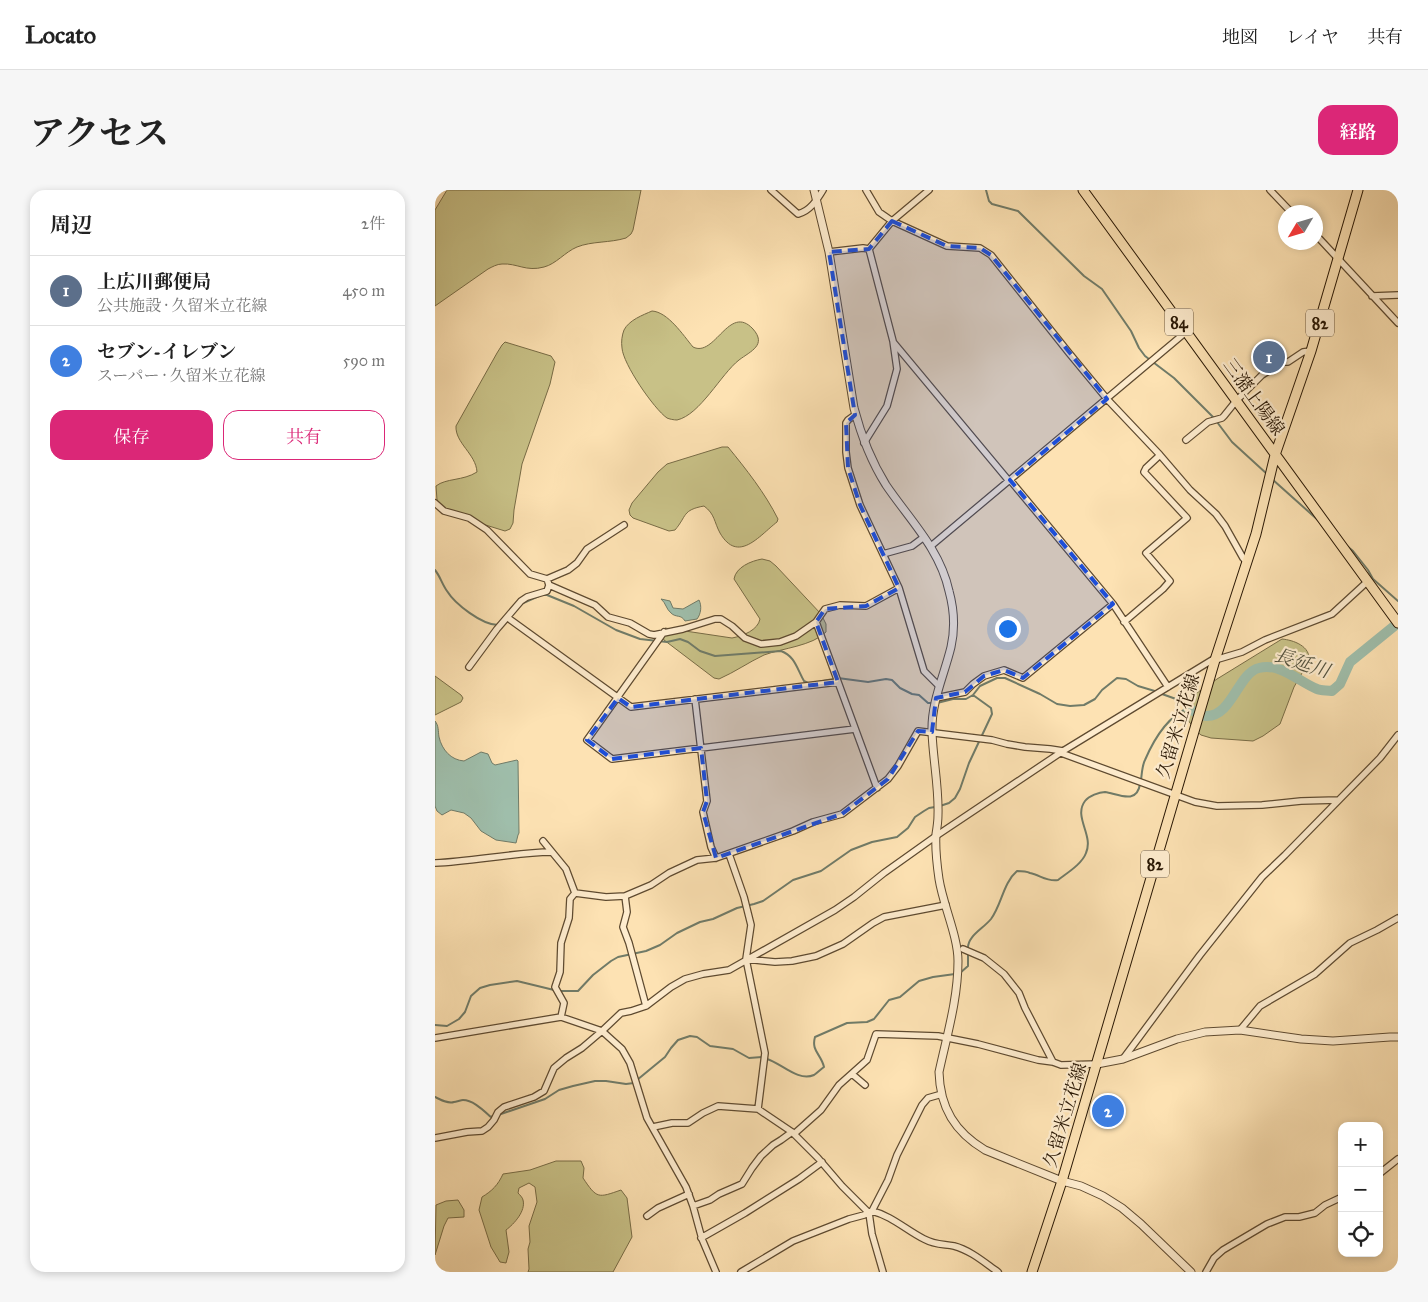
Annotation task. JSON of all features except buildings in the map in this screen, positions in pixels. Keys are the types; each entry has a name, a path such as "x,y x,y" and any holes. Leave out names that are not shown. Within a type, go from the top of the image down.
{"main road":[{"name":"三潴上陽線","path":"1083,190 1367,581 1396,618"},
{"name":"久留米立花線","path":"1032,1272 1097,1064 1215,660 1256,534 1275,455 1311,351 1358,190"}],"street":[{"path":"771,190 798,214 804,212 817,200 823,190"},
{"path":"814,190 829,252 855,415 864,443 885,484 931,546 942,567 949,590 953,614 951,647 935,702 932,732 939,816 936,836 939,881 958,958 956,992 939,1072 939,1084 944,1106 954,1124 975,1144 985,1150 1062,1181 1081,1186 1103,1196 1122,1208 1191,1272"},
{"path":"866,190 879,212 892,220 947,246 980,248 991,254 1107,399 1190,490 1216,514 1247,562"},
{"path":"869,249 892,220 929,190"},
{"path":"1270,190 1284,205"},
{"path":"1323,243 1398,323"},
{"path":"829,252 869,249"},
{"path":"864,443 887,406 897,369 893,341 869,249"},
{"path":"1372,296 1398,295"},
{"path":"931,546 1187,332"},
{"path":"893,341 1113,604 1123,622 1168,687"},
{"path":"1185,440 1208,422 1225,416 1236,401 1263,375 1303,352 1311,351"},
{"path":"855,415 846,423 848,468 860,505 899,588 924,671 939,686"},
{"path":"1123,622 1170,582 1146,553 1187,518 1144,472 1160,455"},
{"path":"435,503 444,511 469,518 487,530 531,574 595,605 607,617 630,624 654,635 721,619 745,638 761,644 780,642 796,636 816,622 825,609 840,605 866,606 899,588"},
{"path":"469,667 497,629 521,601 527,597 547,591 549,582 577,563 587,549 624,526"},
{"path":"883,554 912,546 924,536"},
{"path":"435,1138 482,1131 504,1107 534,1098 544,1091 554,1068 582,1048 621,1012 646,1006 685,979 729,970 740,965 746,959 835,910 855,897 884,872 1062,752 1212,660 1243,652 1265,640 1332,614 1367,581"},
{"path":"935,702 965,692 984,676 1004,670 1023,678 1113,604"},
{"path":"508,618 631,707 838,682"},
{"path":"816,622 877,788"},
{"path":"664,632 587,740 612,758 855,729"},
{"path":"695,699 707,801 703,812 715,858"},
{"path":"575,893 606,897 625,896 651,885 669,873 697,860 729,854 813,822 841,814 888,779 917,731 992,740 1025,747 1050,748 1195,802 1217,806 1262,805 1301,800 1338,800"},
{"path":"1123,1059 1200,955 1262,876 1285,856 1380,758 1398,735"},
{"path":"543,841 566,869 575,893"},
{"path":"435,863 459,862 523,853 551,852"},
{"path":"729,854 744,897 751,925 746,959 765,1053 758,1109"},
{"path":"561,1017 564,1003 555,988 560,972 561,943 569,918 570,899 575,893"},
{"path":"625,896 627,912 623,927 646,1006"},
{"path":"746,959 775,962 792,961 815,956 843,944 884,917 946,905"},
{"path":"1240,1030 1264,1003 1315,974 1350,943 1398,918"},
{"path":"963,949 984,958 1004,974 1019,993 1053,1062"},
{"path":"435,1038 561,1017 602,1031 622,1049 629,1063 647,1118 676,1167 689,1194 701,1238 716,1272"},
{"path":"693,1206 742,1184 761,1156 821,1110 839,1085 867,1060 876,1034 946,1038 1061,1065 1097,1064 1123,1059 1205,1032 1240,1030 1301,1039 1333,1041 1398,1037"},
{"path":"851,1074 865,1086"},
{"path":"883,1272 872,1234 871,1212 888,1180 897,1155 922,1104 929,1098 942,1094"},
{"path":"653,1127 671,1123 688,1124 703,1113 718,1106 758,1109 793,1133 842,1186 871,1212 888,1216 923,1239 937,1245 955,1246 998,1272"},
{"path":"1383,1171 1398,1159"},
{"path":"701,1238 799,1179 821,1162"},
{"path":"647,1216 658,1208 689,1194"},
{"path":"1205,1272 1214,1258 1223,1250 1267,1224 1285,1217 1299,1217 1315,1213 1325,1204 1338,1199"},
{"path":"741,1272 793,1241 871,1212"}],"highlighted area":[{"path":"892,221 947,246 980,248 991,255 1107,399 1010,480 1113,604 1023,678 1004,670 984,676 965,692 936,698 932,732 918,731 888,779 842,814 716,858 703,812 707,801 701,748 612,759 587,740 618,698 631,707 838,682 816,622 825,609 866,606 899,588 860,505 848,468 846,423 855,415 829,252 869,249"}],"shaded area":[{"path":"447,190 641,190 633,230 626,238 577,247 544,267 527,268 507,264 496,265 435,306 435,210"},
{"path":"652,311 664,315 693,347 701,348 708,345 729,326 737,322 744,323 753,329 758,339 756,347 732,366 702,403 686,417 677,420 667,418 647,396 633,375 622,348 622,336 626,326"},
{"path":"505,342 551,356 555,362 550,384 522,464 513,523 510,529 505,531 450,514 437,500 436,486 440,483 466,477 477,472 473,460 459,438 456,426"},
{"path":"722,447 728,447 742,464 778,519 756,540 741,547 727,542 720,533 712,515 704,506 692,509 686,514 675,530 669,531 633,518 630,515 629,510 632,503 667,464"},
{"path":"762,559 770,561 776,566 821,614 826,624 826,632 813,641 764,655 719,679 714,678 664,640 660,633 665,628 732,638 753,629 760,619 734,579 741,568 753,561"},
{"path":"661,599 670,601 673,608 683,609 699,600 701,607 699,615 697,619 685,621 671,613"},
{"path":"1282,639 1296,642 1304,648 1309,656 1309,661 1294,687 1280,724 1253,741 1211,738 1201,735 1195,730 1184,712 1185,705 1191,697"},
{"path":"435,676 463,698 461,702 435,715"},
{"path":"435,721 442,746 455,759 464,761 481,752 488,754 495,765 518,761 519,833 516,843 496,840 481,831 471,818 464,813 451,810 442,815 437,811 435,806"},
{"path":"556,1161 581,1161 584,1168 583,1178 595,1193 603,1195 621,1190 627,1198 632,1237 613,1272 528,1272 529,1226 537,1202 535,1187 529,1183 519,1188 518,1193 523,1199 523,1208 516,1221 506,1230 509,1252 506,1263 500,1262 491,1247 479,1210 482,1197 494,1187 503,1174 530,1170"},
{"path":"458,1200 464,1210 464,1217 448,1218 435,1255 436,1205 446,1201"}],"waterway":[{"path":"986,190 989,201 992,204 1018,211 1084,276 1102,289 1131,331 1145,356 1174,378 1214,418"},
{"path":"1217,422 1232,442 1267,474"},
{"path":"1272,479 1319,521"},
{"path":"1347,546 1368,570 1373,579 1398,601"},
{"path":"435,570 447,591 462,607 484,622 498,625"},
{"path":"544,595 574,606 616,630 640,639 667,642 680,639 688,642 700,651 715,656 781,651 790,656 804,681 808,683"},
{"path":"521,604 539,596"},
{"name":"長延川","path":"1188,708 1204,716 1215,714 1229,703 1252,672 1259,668 1267,667 1282,670 1319,690 1332,691 1340,684 1350,662 1398,623"},
{"path":"818,682 838,678 868,682 892,680 900,688 919,695 928,703 932,703"},
{"path":"937,703 953,699 966,699 973,695 980,686 997,678 1005,678 1057,704 1070,706 1084,705 1095,699 1102,690 1117,678 1126,679 1138,686 1158,692"},
{"path":"1141,780 1144,762 1157,737 1174,717 1188,708 1176,699 1162,694"},
{"path":"940,806 949,803 955,798 992,714 991,708 973,695"},
{"path":"968,949 970,940 988,923 995,913 1009,881 1017,871 1027,872 1050,880 1058,880 1081,861 1088,846 1081,813 1087,799 1105,792 1126,797 1131,796 1135,794 1140,784"},
{"path":"558,991 578,991 593,975 618,957 646,951 700,922 713,919 737,908 763,901 793,880 821,871 851,850 872,842 897,837 908,828 915,817 929,808 935,807"},
{"path":"960,973 968,966 968,954"},
{"path":"767,1059 796,1074 802,1076 814,1075 824,1067 814,1046 815,1037 847,1023 867,1022 874,1019 889,1000 900,997 919,981 955,974"},
{"path":"435,1025 447,1026 459,1019 465,1012 471,996 480,988 490,985 517,981 554,990"},
{"path":"637,1080 665,1057 678,1040 690,1036 697,1037 710,1046 733,1049 749,1058 762,1057"},
{"path":"498,1115 545,1099 559,1090 573,1086 595,1081 634,1083"},
{"path":"435,1097 449,1102 467,1100 491,1117 493,1116"}],"place":[{"name":"上広川郵便局","path":"1269,357"},
{"name":"セブン-イレブン","path":"1108,1111"}]}
